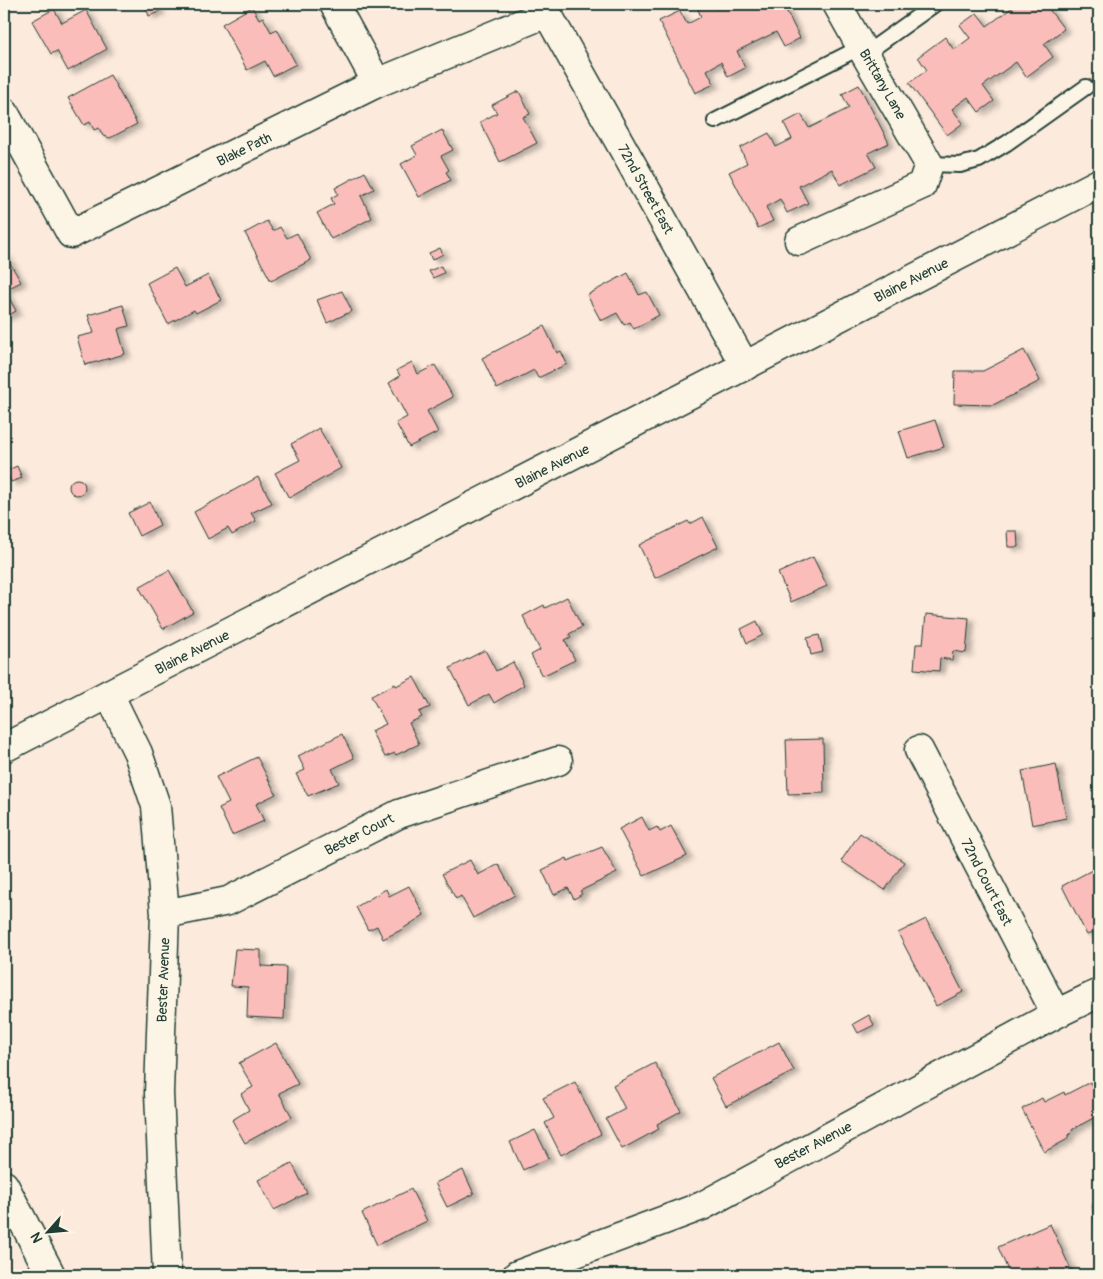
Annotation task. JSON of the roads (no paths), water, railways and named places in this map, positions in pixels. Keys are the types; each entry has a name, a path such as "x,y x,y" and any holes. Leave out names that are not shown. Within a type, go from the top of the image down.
{"street":[{"path":"334,4 377,83"},
{"name":"Brittany Lane","path":"837,4 930,164"},
{"name":"Blake Path","path":"4,112 72,234 377,83 547,13"},
{"name":"72nd Street East","path":"547,13 745,366"},
{"path":"800,241 922,185 930,164"},
{"name":"Blaine Avenue","path":"4,748 1099,183"},
{"name":"Bester Avenue","path":"109,694 138,753 156,806 165,914 159,1093 167,1275"},
{"name":"72nd Court East","path":"919,750 1056,1014"},
{"name":"Bester Court","path":"165,914 228,901 399,814 558,761"},
{"name":"Bester Avenue","path":"517,1275 702,1206 1056,1014 1099,993"},
{"path":"4,1185 51,1275"}],"lane":[{"path":"714,121 863,51 935,4"},
{"path":"930,164 960,165 979,160 1007,143 1086,87"}],"water":[{"path":"1099,1190 1099,1259 1092,1206"}]}
